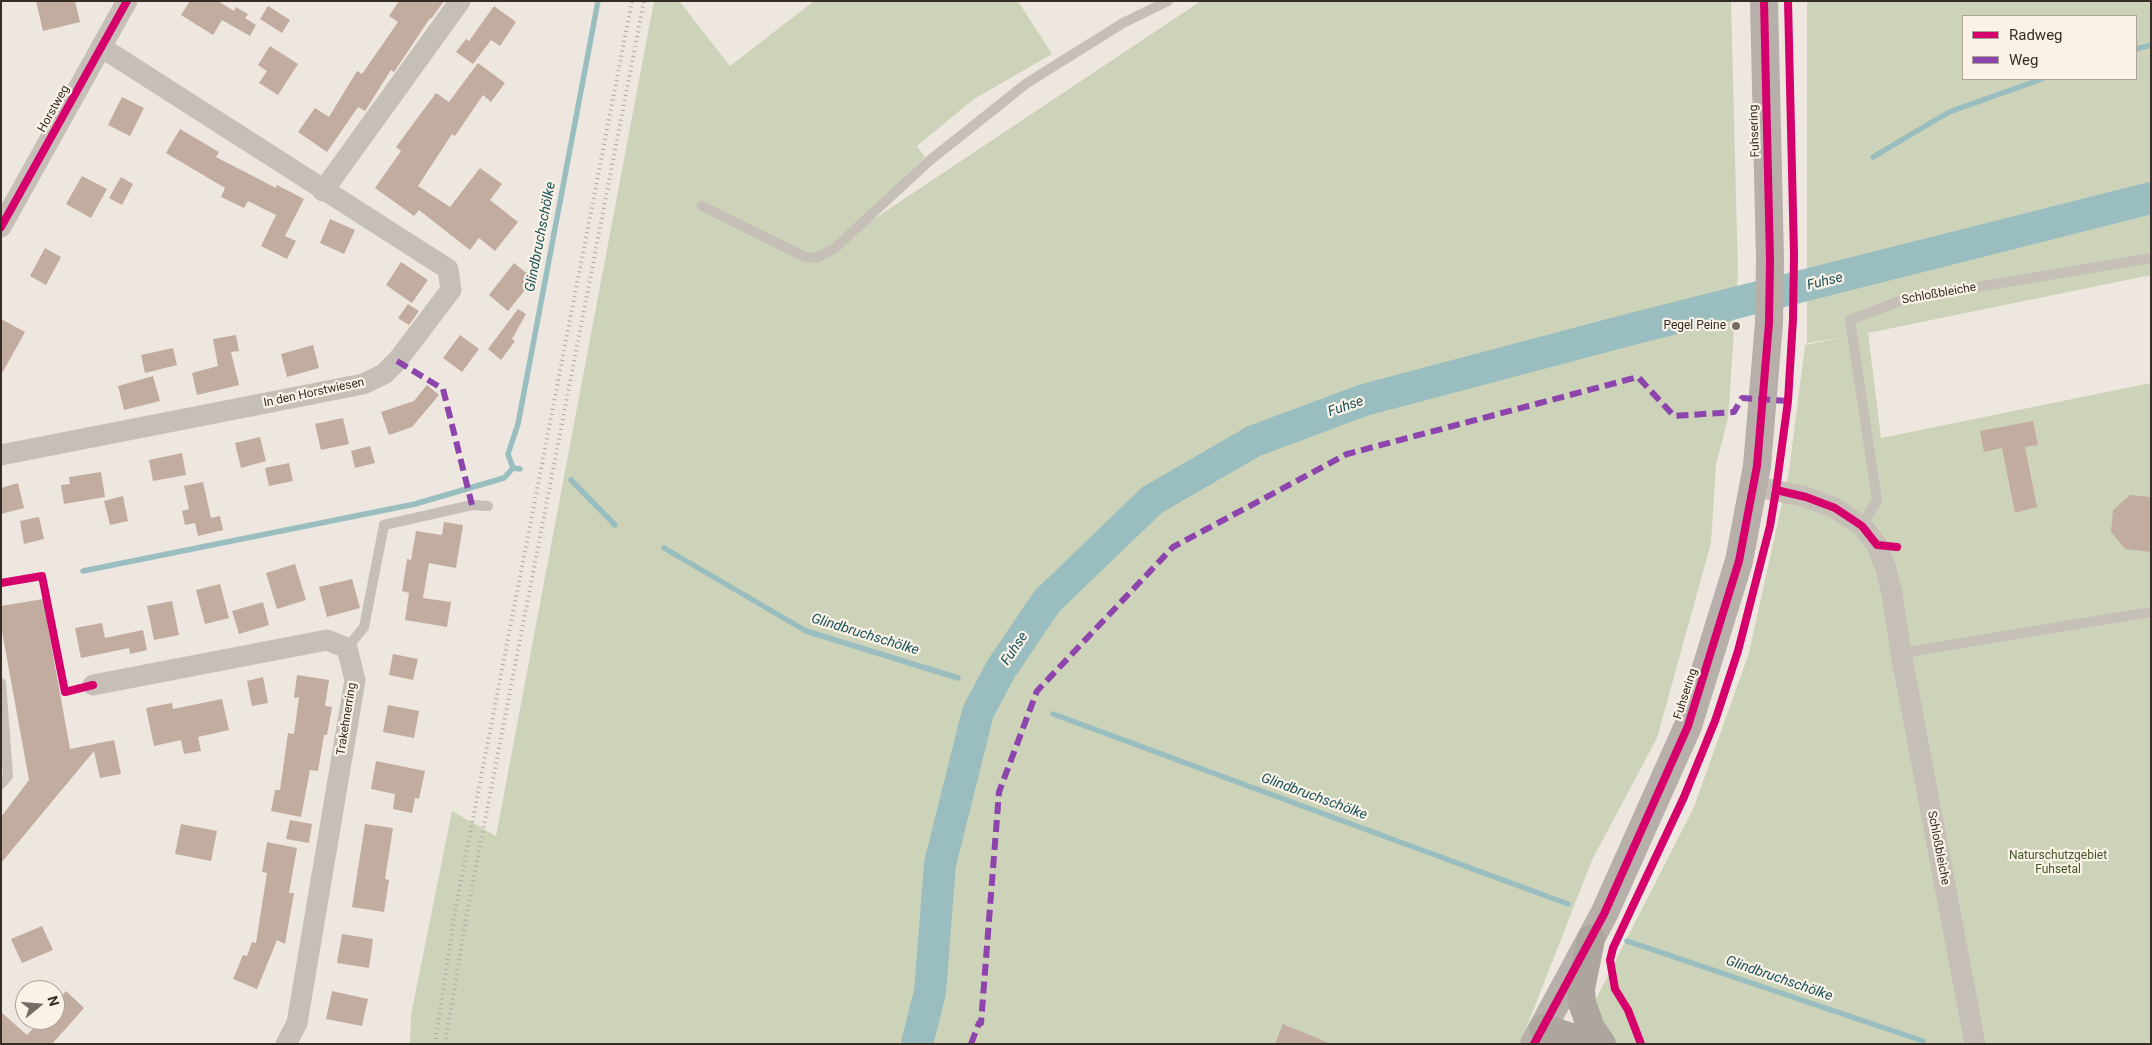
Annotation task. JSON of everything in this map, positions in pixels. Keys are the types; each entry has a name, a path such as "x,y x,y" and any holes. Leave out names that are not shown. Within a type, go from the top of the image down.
{"highway":[{"path":"1591,939 1581,989 1582,1003 1591,1028 1602,1044"},
{"path":"1543,1038 1594,1044"}],"main road":[{"name":"Fuhsering","path":"1543,1038 1591,939 1688,726 1739,561 1753,486 1763,399 1769,322 1770,260 1764,1"}],"street":[{"name":"Horstweg","path":"1,227 127,1"},
{"path":"323,191 460,1"},
{"name":"In den Horstwiesen","path":"1,455 363,384 384,374 397,361 451,290 448,269 323,191 101,47"},
{"name":"Schloßbleiche","path":"1753,486 1806,496 1836,508 1862,526 1877,545 1886,569 1976,1044"},
{"path":"93,685 326,640 347,648"},
{"name":"Trakehnerring","path":"286,1044 297,1023 355,680 347,648"}],"lane":[{"path":"702,206 804,257 816,258 835,248 929,161 1026,83 1123,22 1168,1"},
{"name":"Schloßbleiche","path":"1862,526 1877,500 1850,320 1905,298 2151,258"},
{"path":"347,648 364,627 384,525 472,505 488,506"},
{"path":"1901,653 2151,612"},
{"path":"1,683 8,776 1,784"}],"green space":[{"path":"654,1 679,1 730,66 814,1 1018,1 1052,54 974,99 917,146 925,157 832,247 1201,1 1731,1 1738,275 1728,418 1716,465 1711,543 1657,738 1592,860 1520,1044 410,1044 411,1015 452,811 496,836"},
{"name":"Naturschutzgebiet Fuhsetal","path":"1807,1 2151,1 2151,275 1868,333 1881,438 2151,383 2151,1044 1573,1044 1694,807 1749,653 1789,471 1805,345 1841,338 1807,343"}],"building":[{"path":"36,1 75,1 80,22 43,31"},
{"path":"190,1 218,1 234,11 236,7 248,14 245,18 256,25 250,36 222,20 213,35 181,15"},
{"path":"399,1 444,1 430,18 394,72 391,70 365,111 358,107 327,152 298,132 315,108 329,117 357,71 362,74 398,22 389,16"},
{"path":"268,6 290,20 282,33 260,19"},
{"path":"494,6 516,22 500,46 491,40 473,64 456,52 466,39 469,41"},
{"path":"270,46 298,64 278,95 259,83 267,71 258,65"},
{"path":"478,63 505,83 491,102 483,95 455,136 452,134 418,186 450,207 480,168 502,184 490,200 518,222 495,251 479,238 470,250 419,210 414,216 375,188 401,151 396,147 436,93 449,102"},
{"path":"122,97 144,108 130,136 108,125"},
{"path":"180,129 219,152 216,157 276,188 277,185 304,199 285,236 296,241 287,259 261,246 276,215 248,201 244,208 221,197 225,188 166,153"},
{"path":"82,176 107,189 91,218 66,204"},
{"path":"121,177 133,184 122,205 109,198"},
{"path":"330,219 355,230 344,254 320,243"},
{"path":"45,248 61,257 46,285 30,276"},
{"path":"401,262 428,280 412,303 386,285"},
{"path":"514,263 534,279 508,311 489,295"},
{"path":"408,304 419,311 409,325 398,318"},
{"path":"518,309 526,314 512,339 515,341 501,360 488,349"},
{"path":"1,319 25,332 1,375"},
{"path":"236,335 239,351 231,352 239,385 197,395 192,373 218,366 213,339"},
{"path":"460,335 479,349 462,372 443,358"},
{"path":"313,345 319,368 287,377 281,354"},
{"path":"173,348 177,365 145,373 141,355"},
{"path":"153,376 160,401 124,410 118,386"},
{"path":"427,385 439,395 412,427 389,435 381,412 414,401"},
{"path":"343,418 349,444 321,450 315,424"},
{"path":"2033,421 2038,445 2025,447 2037,507 2015,513 2002,448 1984,452 1980,431"},
{"path":"260,437 266,461 241,468 235,443"},
{"path":"370,446 375,463 355,468 351,451"},
{"path":"182,453 186,475 153,481 149,460"},
{"path":"289,463 293,481 269,486 265,468"},
{"path":"101,472 105,497 64,504 61,485 70,484 69,477"},
{"path":"203,482 211,518 220,516 223,530 198,536 195,523 185,525 182,511 189,509 184,486"},
{"path":"18,483 24,508 1,514 1,488"},
{"path":"2130,495 2151,497 2151,552 2125,549 2111,532 2113,510"},
{"path":"123,496 128,521 110,525 104,501"},
{"path":"39,517 44,539 24,544 20,521"},
{"path":"444,522 463,525 456,568 429,563 423,598 451,602 447,627 405,620 409,593 402,591 407,559 411,560 416,531 442,535"},
{"path":"295,564 306,600 277,609 266,573"},
{"path":"352,579 360,608 327,617 319,587"},
{"path":"220,584 229,618 205,624 196,590"},
{"path":"43,599 70,749 114,740 121,774 100,778 94,751 1,863 1,817 29,780 1,626 1,606"},
{"path":"172,601 179,635 154,640 147,606"},
{"path":"263,602 269,625 239,634 232,611"},
{"path":"102,623 105,638 143,630 147,650 130,654 129,648 81,658 75,628"},
{"path":"393,654 418,659 413,680 389,675"},
{"path":"297,675 329,680 325,706 332,707 327,735 324,735 318,771 310,770 301,817 271,811 275,790 280,790 288,733 294,734 299,697 294,698"},
{"path":"263,677 268,703 252,706 247,681"},
{"path":"222,699 229,730 198,737 201,751 184,754 181,740 154,746 146,708 172,703 173,709"},
{"path":"388,705 419,711 414,738 383,732"},
{"path":"376,761 425,771 419,799 415,798 412,813 393,809 395,794 371,789"},
{"path":"290,820 312,824 309,843 286,839"},
{"path":"181,824 217,831 211,861 175,854"},
{"path":"365,824 393,828 385,879 389,880 384,912 352,907"},
{"path":"267,842 297,848 289,893 294,893 285,944 277,940 257,989 233,979 243,955 247,956 252,942 256,943 267,873 262,872"},
{"path":"42,926 53,950 22,963 11,939"},
{"path":"342,934 373,939 369,968 337,963"},
{"path":"66,991 84,1008 65,1029"},
{"path":"332,991 368,999 362,1026 326,1019"},
{"path":"1,1012 15,1024 15,1030 21,1030 27,1035 32,1030 64,1030 52,1044 1,1044"},
{"path":"1283,1024 1329,1043 1329,1044 1275,1044"}],"waterway":[{"name":"Glindbruchschölke","path":"513,468 508,454 518,424 598,1"},
{"path":"2137,49 2151,45"},
{"path":"1873,157 1949,112 2039,80"},
{"name":"Fuhse","path":"917,1044 930,992 940,864 978,712 1001,669 1047,601 1152,500 1254,441 1364,400 1632,329 2151,198"},
{"name":"Glindbruchschölke","path":"513,468 520,469"},
{"path":"83,571 415,504 504,478 513,468"},
{"name":"Glindbruchschölke","path":"571,480 615,525"},
{"name":"Glindbruchschölke","path":"664,548 806,631 958,678"},
{"name":"Glindbruchschölke","path":"1053,714 1568,904"},
{"name":"Glindbruchschölke","path":"1627,941 1923,1041"}],"railway":[{"path":"435,1044 455,911 632,1"},
{"path":"445,1044 467,913 644,1"}],"marked path":[{"path":"397,361 443,389 472,505"},
{"path":"971,1044 979,1023 981,1023 999,792 1037,691 1173,547 1347,454 1638,377 1674,416 1734,412 1742,398 1788,401"}],"cycle path":[{"path":"1,227 127,1"},
{"path":"1534,1044 1604,914 1688,726 1739,561 1757,466 1769,323 1770,260 1764,1"},
{"path":"1641,1044 1628,1010 1615,989 1610,960 1613,948 1684,797 1715,721 1738,651 1770,526 1776,490 1788,401 1793,319 1794,255 1788,1"},
{"path":"1776,490 1806,497 1835,508 1862,526 1877,545 1897,547"},
{"path":"1,583 42,576 65,692 93,685"}],"place":[{"name":"Pegel Peine","path":"1736,326"}]}
